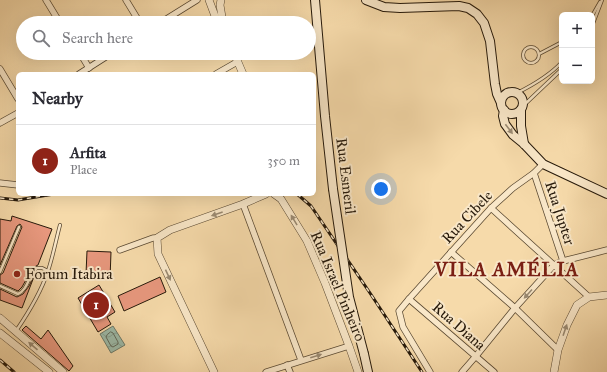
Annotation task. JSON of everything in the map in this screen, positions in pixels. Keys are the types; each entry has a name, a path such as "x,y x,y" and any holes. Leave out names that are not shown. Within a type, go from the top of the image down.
{"main road":[{"name":"Rua Esmeril","path":"315,0 333,189 349,297 368,372"},
{"path":"366,0 384,7 400,8 458,6 468,8 477,14 484,23 490,41 495,84 497,94 503,107 508,113 512,114 517,113 522,108"},
{"path":"494,75 501,85 521,96 523,101 521,126 524,144"},
{"path":"514,93 507,94 503,98 503,116 505,124 513,134 537,159 544,164 607,194"}],"street":[{"path":"46,0 56,16"},
{"path":"126,0 136,16"},
{"path":"171,16 197,0"},
{"path":"209,0 215,16"},
{"path":"221,0 220,6 222,16"},
{"path":"84,60 89,68"},
{"path":"82,72 101,60"},
{"path":"220,72 237,62 242,72"},
{"path":"0,69 16,96"},
{"path":"0,123 16,114"},
{"name":"Rua Cibele","path":"430,372 403,327 399,311 490,208 512,188 544,164"},
{"name":"Rua Jupter","path":"534,172 563,261"},
{"path":"0,183 16,185"},
{"path":"120,250 153,238 157,238 170,230 261,196"},
{"name":"Rua Israel Pinheiro","path":"277,196 281,199 307,241 325,283 358,372"},
{"path":"243,204 302,360"},
{"path":"490,208 589,297"},
{"path":"157,238 158,254 214,372"},
{"path":"462,372 515,308 554,265 563,261 607,250"},
{"path":"451,252 515,308 558,350"},
{"path":"554,372 558,350 567,325 577,305 589,297 607,294"},
{"name":"Rua Diana","path":"409,299 494,372"},
{"path":"0,318 63,372"},
{"path":"0,333 49,372"},
{"path":"266,372 349,346"},
{"path":"287,365 290,372"}],"lane":[{"path":"594,12 602,0"},
{"path":"595,18 602,0"},
{"path":"539,54 536,48 533,47 529,47 523,51 524,60 526,62 533,63 537,60 539,54 559,44"},
{"path":"514,93 539,82 559,66"},
{"path":"522,108 559,72"},
{"path":"16,331 32,306 48,271 60,225"},
{"path":"0,272 19,227"},
{"path":"0,286 18,294 24,289 33,271 37,268 42,268 48,271"}],"water":[{"path":"113,326 125,345 111,353 100,334"}],"building":[{"name":"Forum Itabira","path":"12,216 52,229 38,265 32,269 22,287 18,291 0,283 0,275 3,273 22,227 20,224 17,226 0,265 0,219 11,221"},
{"path":"87,251 111,252 110,279 106,279 106,274 86,274"},
{"path":"35,274 22,308 0,300 0,289 17,297 23,294"},
{"path":"160,277 166,292 124,311 118,296"},
{"path":"99,285 115,312 107,317 111,324 98,332 78,298"},
{"path":"26,326 41,339 48,330 73,366 69,371 22,330"}],"railway":[{"path":"0,198 18,200 42,196"},
{"path":"299,196 311,206 422,372"},
{"path":"0,360 14,372"}],"place":[{"name":"Forum Itabira","path":"17,274"},
{"name":"Arfita","path":"96,305"}],"district":[{"name":"VILA AMÉLIA","path":"507,269"}]}
